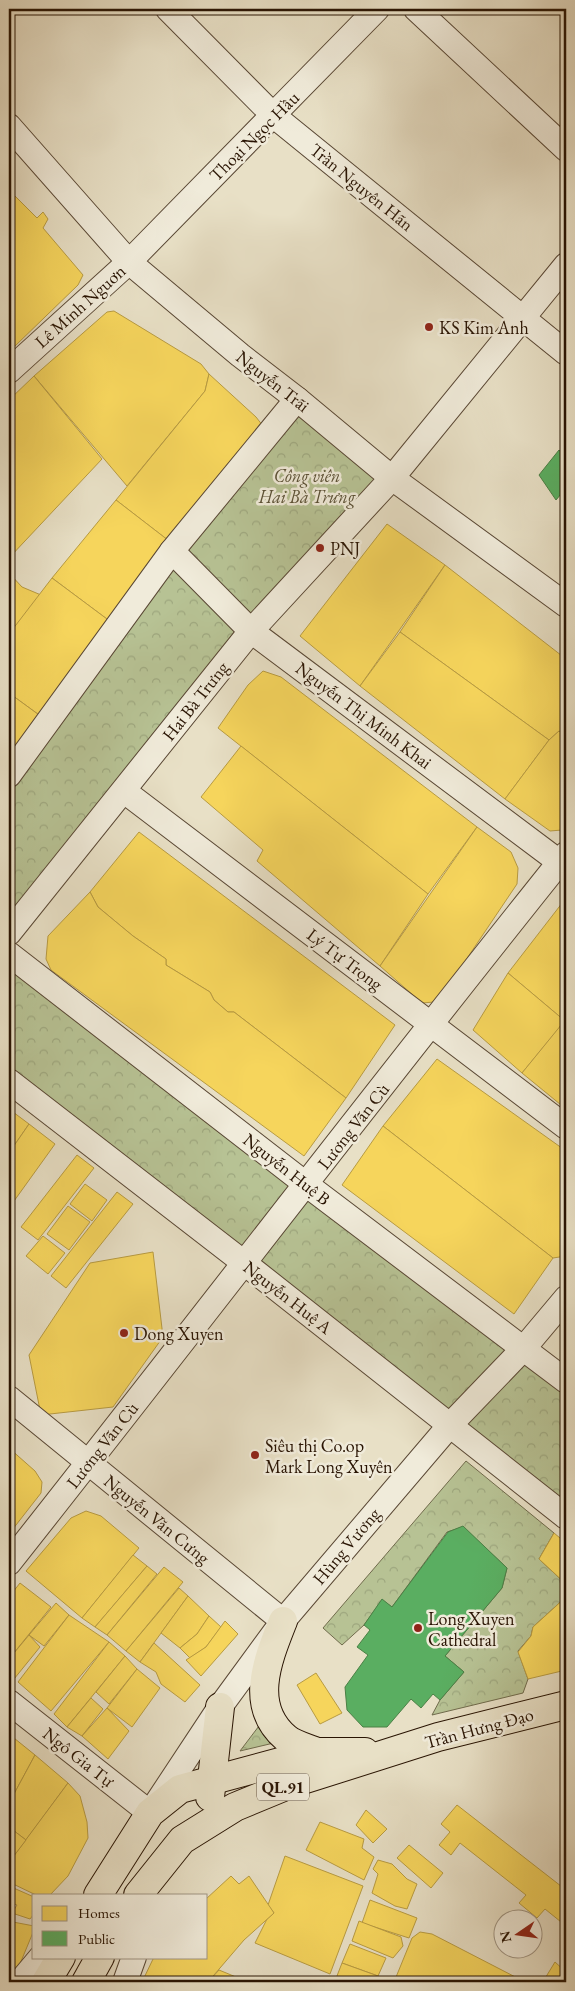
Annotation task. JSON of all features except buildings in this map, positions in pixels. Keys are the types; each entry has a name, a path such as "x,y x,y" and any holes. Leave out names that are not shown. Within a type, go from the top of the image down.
{"highway":[{"path":"283,1621 266,1663 263,1696 271,1721 286,1739 317,1752"},
{"name":"Trần Hưng Đạo","path":"391,1752 438,1737 566,1705"},
{"path":"176,1848 210,1796 220,1708"},
{"name":"QL.91","path":"99,1894 150,1813 180,1789 317,1752 391,1752"},
{"name":"QL.91","path":"139,1894 176,1848 235,1807 293,1783 391,1752"},
{"path":"46,1982 60,1958"},
{"path":"86,1982 99,1958"}],"street":[{"name":"Trần Nguyên Hãn","path":"168,9 274,116 523,317 566,354"},
{"name":"Thoại Ngọc Hầu","path":"129,262 377,9"},
{"path":"416,9 566,149"},
{"name":"Nguyễn Trãi","path":"14,141 129,262 392,478 566,605"},
{"name":"Lê Minh Nguơn","path":"9,371 129,262"},
{"name":"Hai Bà Trưng","path":"9,933 251,631 392,478 566,265"},
{"path":"9,775 172,551 297,399"},
{"name":"Nguyễn Thị Minh Khai","path":"172,551 251,631 564,861"},
{"name":"Lý Tự Trọng","path":"124,791 566,1127"},
{"name":"Lương Vãn Cù","path":"9,1563 243,1262 307,1185 564,861"},
{"name":"Nguyễn Huệ B","path":"9,954 307,1185 566,1381"},
{"name":"Nguyễn Huệ A","path":"9,1081 243,1262 566,1517"},
{"name":"Hùng Vương","path":"150,1813 220,1708 283,1621 450,1425 524,1348 566,1298"},
{"name":"Nguyễn Văn Cưng","path":"9,1398 283,1621"},
{"name":"Ngô Gia Tự","path":"9,1702 150,1813"},
{"path":"156,1894 176,1848"},
{"path":"20,1982 40,1958"},
{"path":"125,1982 134,1958"}],"green space":[{"name":"Công viên Hai Bà Trưng","path":"297,399 392,478 9,935 9,780"},
{"path":"9,960 566,1386 566,1517 9,1081"},
{"path":"466,1461 554,1533 539,1559 566,1584 566,1597 533,1627 531,1636 518,1651 528,1679 523,1693 432,1715 440,1700 464,1672 445,1656 502,1588 507,1568 463,1527 447,1532 392,1607 382,1600 364,1625 342,1645 323,1628"},
{"path":"262,1722 278,1742 240,1751"}],"place":[{"name":"KS Kim Anh","path":"429,327"},
{"name":"PNJ","path":"320,548"},
{"name":"Dong Xuyen","path":"124,1333"},
{"name":"Siêu thị Co.op Mark Long Xuyên","path":"255,1455"},
{"name":"Long Xuyen Cathedral","path":"418,1628"}]}
